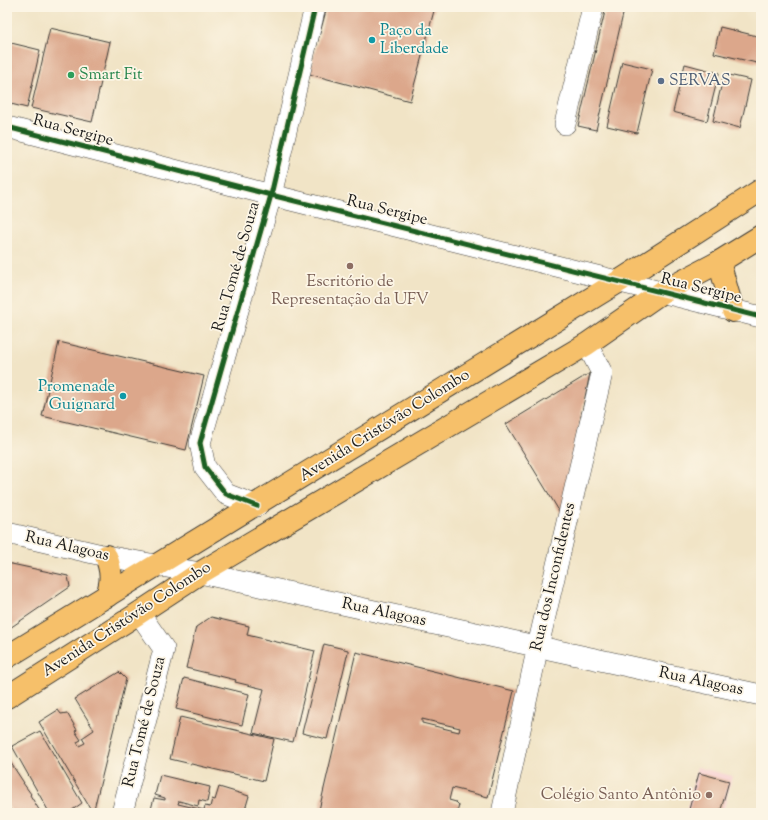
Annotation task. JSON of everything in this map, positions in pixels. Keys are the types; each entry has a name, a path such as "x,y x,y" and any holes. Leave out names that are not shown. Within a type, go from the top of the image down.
{"main road":[{"name":"Avenida Cristóvão Colombo","path":"7,657 257,506 618,282 761,190"},
{"name":"Avenida Cristóvão Colombo","path":"7,697 140,613 200,573 587,344 662,292 719,262 761,236"},
{"path":"719,262 733,311"},
{"path":"106,556 112,570 112,582 107,596"}],"street":[{"name":"Rua Tomé de Souza","path":"257,506 226,494 205,467 200,443 271,196 315,7"},
{"path":"565,124 593,7"},
{"name":"Rua Sergipe","path":"7,127 271,196 761,317"},
{"name":"Rua dos Inconfidentes","path":"502,813 538,646 602,373 587,344"},
{"name":"Rua Alagoas","path":"7,534 106,556 200,573 761,695"},
{"name":"Rua Tomé de Souza","path":"122,813 164,649 140,613"}],"shaded area":[{"name":"Colégio Santo Antônio","path":"697,767 732,776 723,813 686,813"}],"building":[{"name":"Paço da Liberdade","path":"327,7 435,7 410,101 309,74"},
{"path":"606,7 624,10 596,130 578,126"},
{"path":"720,27 761,37 761,64 714,53"},
{"name":"Smart Fit","path":"50,28 110,42 92,122 31,108"},
{"path":"7,42 40,50 27,108 7,103"},
{"path":"622,62 652,69 637,133 607,126"},
{"path":"685,64 719,73 707,121 673,112"},
{"path":"724,74 751,80 740,128 713,121"},
{"name":"Promenade Guignard","path":"59,342 204,376 186,450 42,416"},
{"path":"590,373 561,514 506,424"},
{"path":"7,563 68,576 70,587 7,630"},
{"path":"211,617 249,626 247,635 315,651 293,742 253,733 264,689 235,682 236,680 186,668 196,627"},
{"path":"324,644 348,650 327,739 302,733"},
{"path":"356,652 514,691 488,797 452,788 449,800 456,802 459,805 457,813 330,813 319,810","holes":["422,719 460,728 459,732 422,723"]},
{"path":"119,672 126,679 93,813 39,722 58,710 61,714 67,713 81,740 77,742 79,746 85,743 82,738 94,730 75,699"},
{"path":"184,678 249,694 242,725 176,709"},
{"path":"180,717 274,739 264,781 170,759"},
{"path":"40,731 82,803 68,813 47,813 49,812 12,746"},
{"path":"7,757 31,794 30,795 41,813 12,813 7,804"},
{"name":"Colégio Santo Antônio","path":"699,773 729,781 720,813 688,813"},
{"path":"160,775 210,787 207,802 199,800 198,806 179,801 178,804 204,810 205,806 210,807 212,799 215,800 219,787 249,796 244,813 150,813 154,798 165,800 165,798 155,795"}],"cycle path":[{"path":"257,506 226,494 205,467 200,443 271,195 315,7"},
{"path":"7,127 271,195 761,317"}],"place":[{"name":"Paço da Liberdade","path":"372,40"},
{"name":"Smart Fit","path":"71,75"},
{"name":"SERVAS","path":"661,81"},
{"name":"Escritório de Representação da UFV","path":"350,266"},
{"name":"Promenade Guignard","path":"123,396"},
{"name":"Colégio Santo Antônio","path":"709,795"}]}
